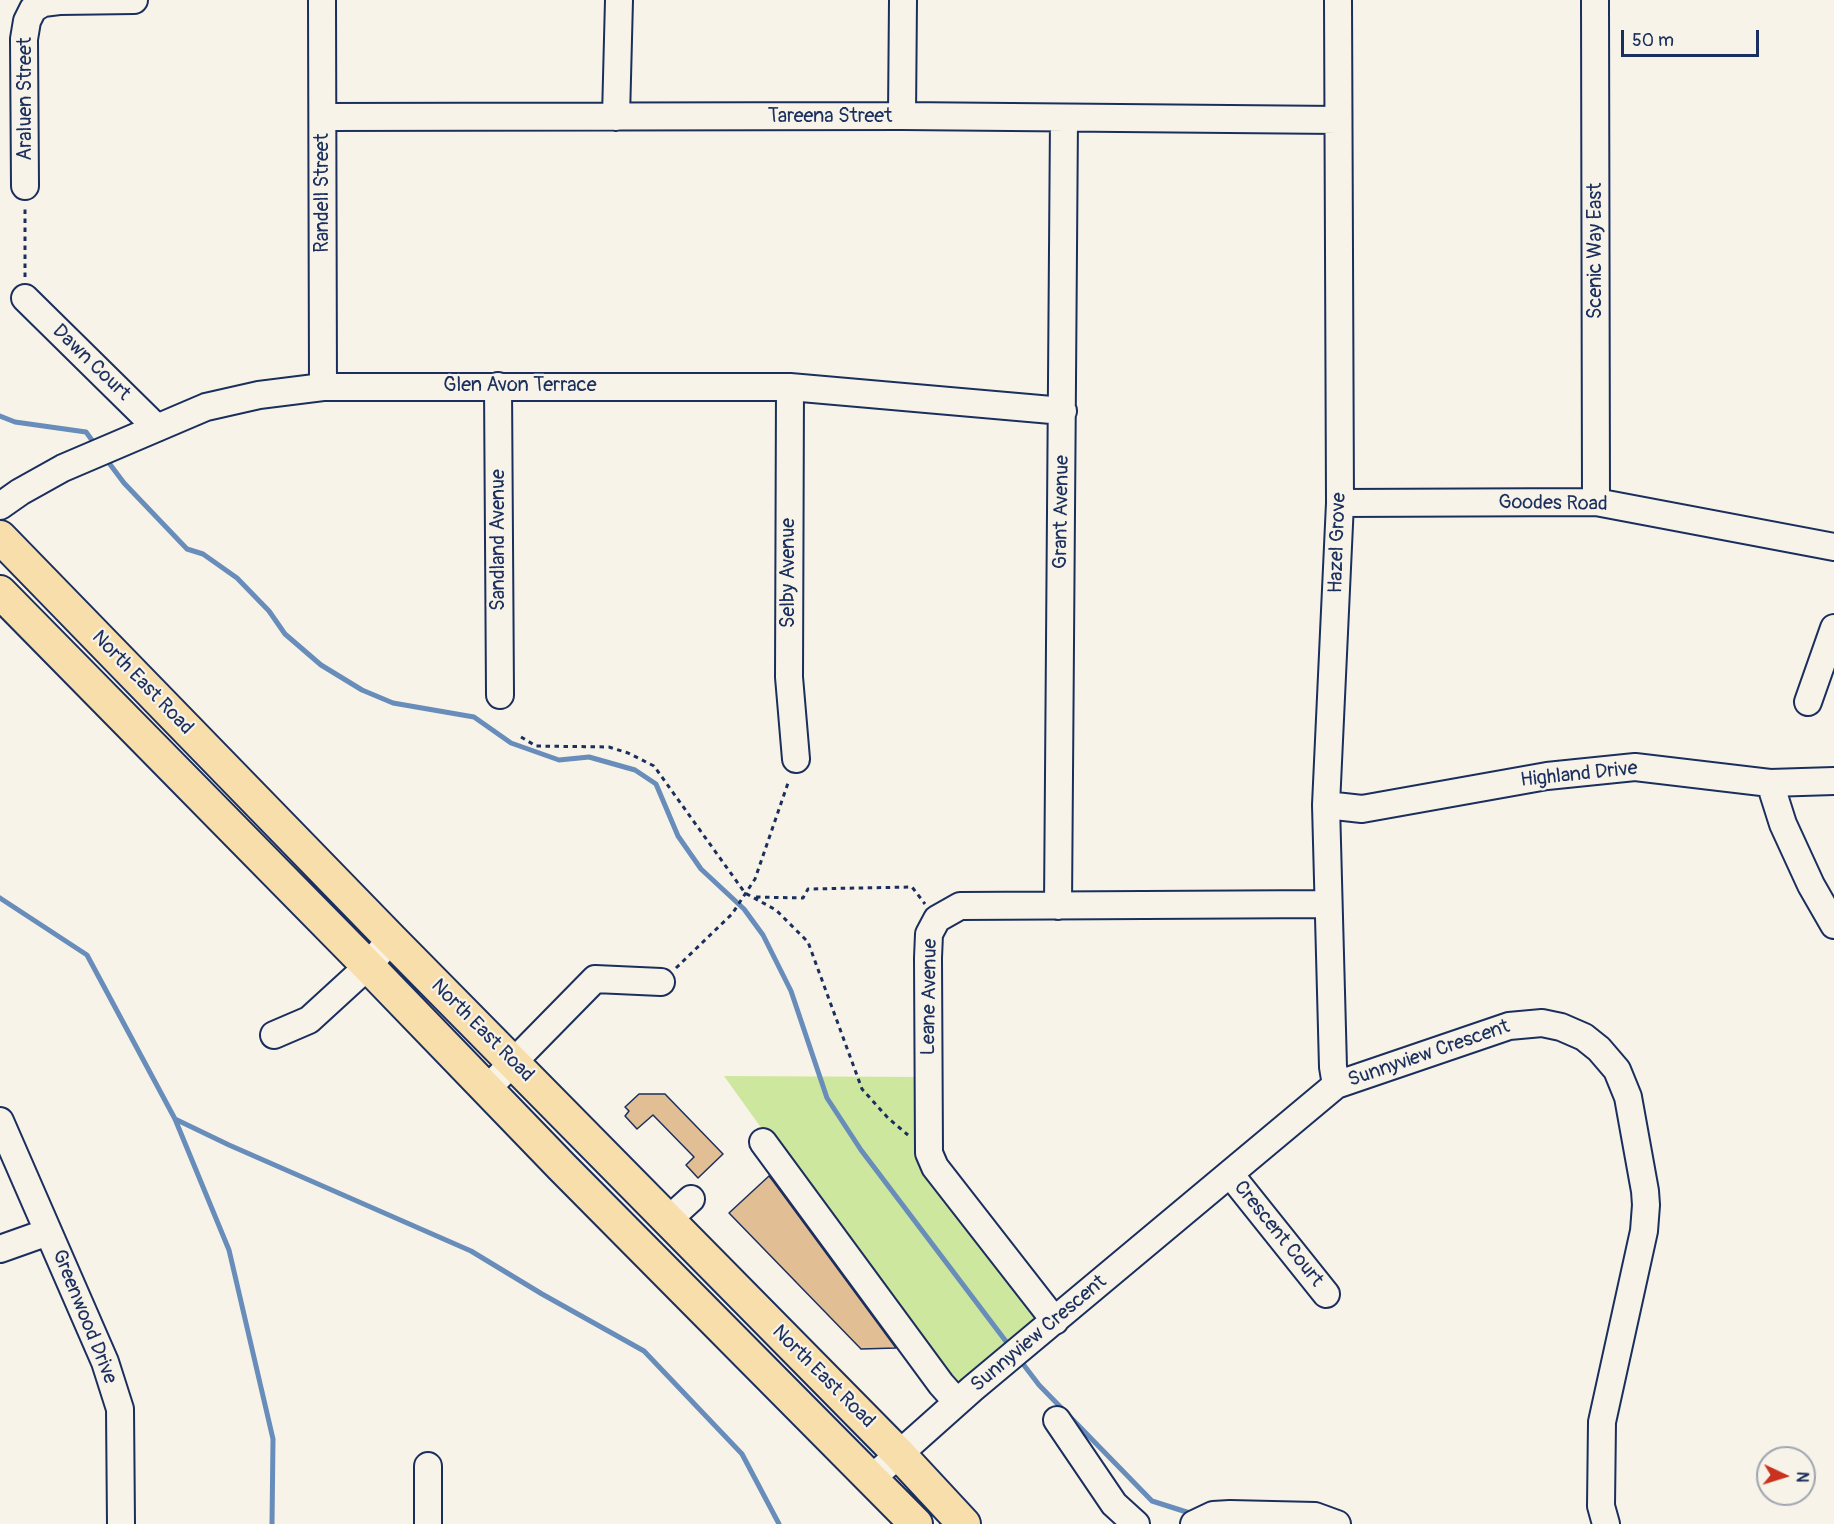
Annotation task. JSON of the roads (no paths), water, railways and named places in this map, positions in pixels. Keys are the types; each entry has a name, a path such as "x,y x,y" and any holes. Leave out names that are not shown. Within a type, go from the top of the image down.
{"main road":[{"name":"North East Road","path":"0,537 391,939 899,1454 964,1524"},
{"name":"North East Road","path":"1,592 916,1524"}],"street":[{"name":"Araluen Street","path":"25,186 24,39 27,21 33,9 43,3 51,2 134,0"},
{"name":"Randell Street","path":"322,0 323,387"},
{"path":"616,117 619,0"},
{"path":"902,117 903,0"},
{"name":"Hazel Grove","path":"1336,1085 1333,1067 1326,805 1340,503 1338,0"},
{"name":"Scenic Way East","path":"1595,0 1596,502"},
{"name":"Tareena Street","path":"323,117 1338,120"},
{"name":"Grant Avenue","path":"1058,906 1064,118"},
{"name":"Dawn Court","path":"25,298 157,428"},
{"name":"Sandland Avenue","path":"498,386 500,695"},
{"name":"Glen Avon Terrace","path":"0,506 63,468 206,407 259,395 323,387 790,387 1063,411"},
{"name":"Selby Avenue","path":"790,387 789,677 796,759"},
{"name":"Goodes Road","path":"1340,503 1596,502 1834,547"},
{"path":"1808,702 1834,628"},
{"name":"Highland Drive","path":"1326,805 1362,808 1547,776 1635,767 1770,783 1834,781"},
{"path":"1770,783 1783,824 1811,885 1834,925"},
{"name":"Leane Avenue","path":"1055,1321 935,1167 929,1153 928,958 929,934 937,919 960,906 1328,904"},
{"path":"274,1035 309,1020 369,966 391,939"},
{"path":"487,1089 595,979 661,982"},
{"name":"Sunnyview Crescent","path":"871,1479 957,1402 1336,1085 1509,1026 1528,1023 1552,1024 1578,1034 1599,1049 1617,1070 1631,1113 1646,1205 1640,1251 1604,1411 1601,1506 1606,1524"},
{"name":"Greenwood Drive","path":"0,1121 105,1362 120,1409 121,1524"},
{"path":"763,1142 941,1384 957,1402"},
{"name":"Crescent Court","path":"1230,1174 1326,1294"},
{"path":"668,1220 691,1199"},
{"path":"0,1249 48,1232"},
{"path":"1057,1420 1114,1504 1136,1524"},
{"path":"428,1466 428,1524"},
{"path":"1200,1520 1230,1514 1307,1516 1322,1518 1337,1524"}],"waterway":[{"path":"0,416 15,422 86,432 97,447"},
{"path":"106,459 124,483 187,549 203,554 237,578 269,611 285,634 321,665 362,690 393,703 474,717 511,743 559,760 589,757 635,770 656,784 678,836 701,869 744,909 763,935 791,991 827,1098 861,1150 1011,1348"},
{"path":"0,898 87,955 175,1119 229,1250 273,1439 272,1524"},
{"path":"175,1119 471,1251 644,1351 742,1454 779,1524"},
{"path":"1020,1360 1039,1385 1152,1501 1196,1515"}]}
